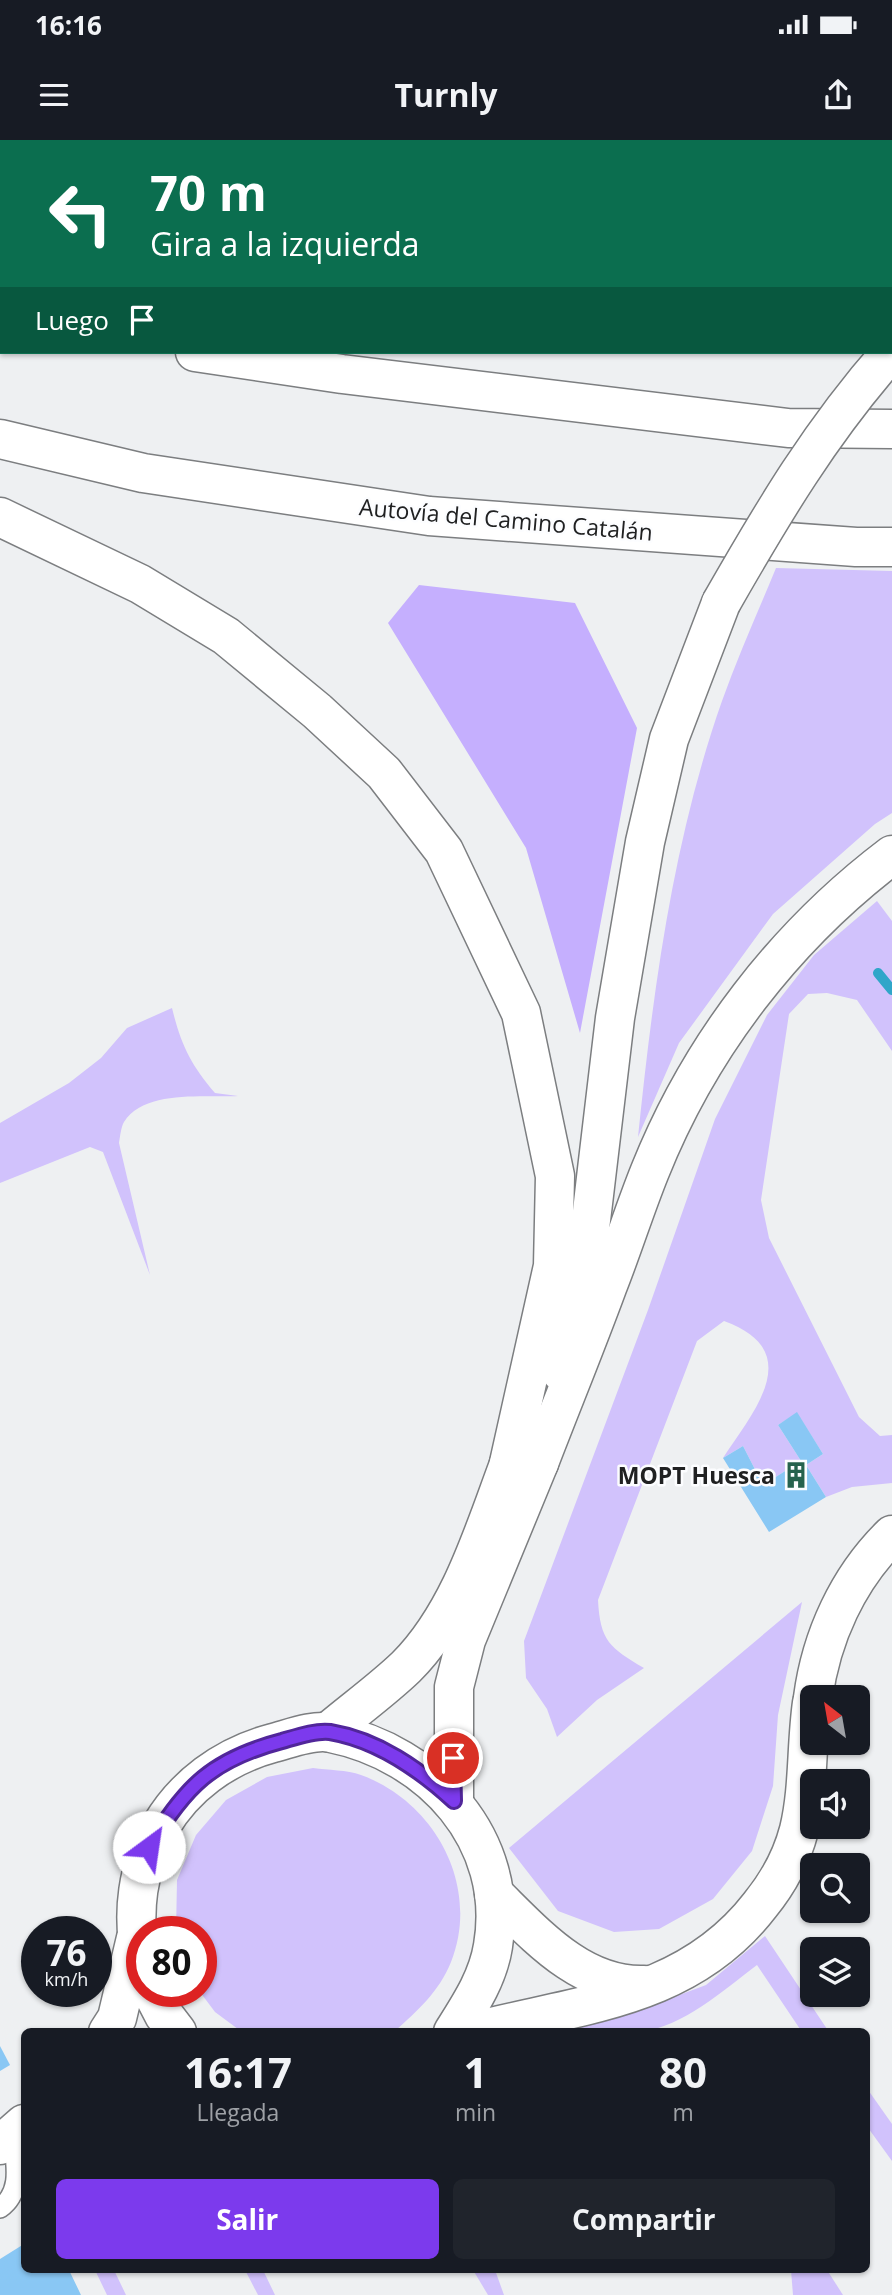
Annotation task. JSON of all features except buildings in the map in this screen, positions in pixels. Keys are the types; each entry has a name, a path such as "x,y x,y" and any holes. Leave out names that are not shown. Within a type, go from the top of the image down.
{"main road":[{"path":"208,354 342,374 788,428 892,429"},
{"path":"454,1801 454,1687 466,1640 584,1279 615,1018 640,866 669,739 721,603 785,491 857,390 888,354"},
{"path":"788,428 892,420"},
{"name":"Autovía del Camino Catalán","path":"0,439 143,473 429,516 856,547 892,547"},
{"path":"0,517 140,584 226,636 317,710 384,773 444,851 521,1013 555,1176 553,1266 524,1463"},
{"path":"137,1916 136,1891 149,1847 173,1806 206,1773 247,1750 328,1732 407,1666 441,1623 524,1463 684,1099 736,1014 779,958 819,916 892,855"},
{"path":"816,1685 828,1636 840,1607 864,1567 892,1535"},
{"path":"328,1732 383,1749 422,1771 454,1801 473,1830 487,1861 494,1894 493,1946 478,1995 456,2028"},
{"path":"489,2028 577,2008 656,1984 685,1972 717,1951 746,1924 786,1866 799,1830 807,1755"},
{"path":"494,1894 546,1944 578,1967 602,1980 625,1986 656,1984"},
{"path":"111,2028 117,2018 126,1991"},
{"path":"160,2007 174,2028"}],"lane":[{"path":"0,2208 11,2200 17,2183 12,2132"}],"shaded area":[{"path":"776,568 892,571 892,813 875,824 773,914 679,1043 638,1137 658,972 690,807 722,701"},
{"path":"419,585 575,603 637,728 580,1033 526,848 388,623"},
{"path":"877,901 892,921 892,1051 857,1000 827,993 808,994 789,1014 761,1200 769,1238 859,1417 880,1436 892,1435 892,1483 852,1487 826,1497 806,1465 823,1454 797,1413 778,1425 801,1461 763,1485 743,1446 723,1458 759,1402 766,1383 768,1365 763,1348 749,1334 724,1321 697,1341 598,1600 601,1625 609,1642 644,1668 597,1700 557,1737 547,1709 526,1678 524,1641 648,1310 715,1119 767,1015 814,955"},
{"path":"172,1008 188,1054 207,1083 215,1093 238,1096 193,1096 161,1100 134,1111 123,1124 119,1143 150,1275 103,1152 90,1147 0,1183 0,1123 69,1083 101,1058 127,1028"},
{"path":"802,1602 778,1715 773,1786 752,1851 713,1899 659,1929 614,1932 558,1911 509,1848"},
{"path":"313,1768 344,1771 361,1775 387,1788 410,1805 430,1826 445,1850 455,1877 460,1905 459,1933 451,1962 434,1992 398,2028 237,2028 215,2012 211,2007 217,2007 217,1916 176,1916 177,1880 196,1835 226,1800 267,1777"},
{"path":"765,1936 800,1988 800,2007 812,2007 826,2028 799,2028 757,1965 702,2006 659,2028 578,2026 650,2006 706,1985"},
{"path":"870,2093 892,2124 892,2161 870,2131"},
{"path":"96,2273 115,2273 126,2295 107,2295"},
{"path":"247,2273 264,2273 275,2295 258,2295"},
{"path":"475,2273 496,2273 504,2295 488,2295"},
{"path":"791,2273 829,2273 843,2295 793,2295"}],"waterway":[{"path":"878,973 892,990"}],"place":[{"name":"MOPT Huesca","path":"796,1475"}],"route":[{"path":"149,1847 173,1806 206,1773 247,1750 328,1732 383,1749 422,1771 454,1801 453,1758"}]}
